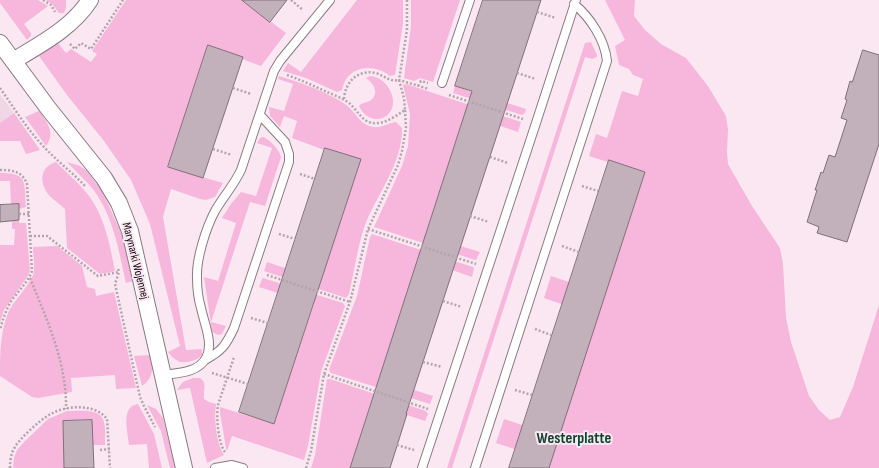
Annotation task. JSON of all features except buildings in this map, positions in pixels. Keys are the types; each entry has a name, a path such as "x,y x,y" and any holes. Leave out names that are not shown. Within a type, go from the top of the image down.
{"street":[{"path":"13,61 59,32 74,20 90,0"},
{"name":"Marynarki Wojennej","path":"0,43 104,178 119,203 130,231 184,468"}],"lane":[{"path":"205,360 209,349 208,339 200,307 196,276 200,253 215,212 235,183 245,159 274,72 280,61 330,0"},
{"path":"442,83 470,0"},
{"path":"422,468 575,2"},
{"path":"475,468 607,61 606,53 598,34 583,11 575,2"},
{"path":"163,375 192,371 205,360 224,348 234,328 289,162 289,154 284,142 260,115"},
{"path":"215,468 232,465 243,468"}],"path":[{"path":"59,32 75,49 81,43 91,49 123,0"},
{"path":"537,12 569,22"},
{"path":"274,72 306,81 344,99 354,106 359,116 372,123 378,124 386,121 405,110"},
{"path":"306,468 311,450 324,374 350,302 368,229 398,164 406,128 404,98 399,80 389,80 370,72 363,73 350,81 346,87 344,99"},
{"path":"517,73 549,83"},
{"path":"0,88 23,121 44,147 88,189"},
{"path":"233,88 266,98"},
{"path":"213,149 245,159"},
{"path":"490,157 522,167"},
{"path":"0,170 21,174 25,178 27,184 32,271 30,278 12,300 5,314 0,330"},
{"path":"568,182 598,191"},
{"path":"19,214 29,214"},
{"path":"470,216 502,227"},
{"path":"368,229 488,268"},
{"path":"30,236 47,236 98,276 119,272"},
{"path":"118,265 119,272 115,284 139,391 144,406 157,431"},
{"path":"253,271 350,302"},
{"path":"30,278 53,338 62,369 66,409"},
{"path":"443,301 474,311"},
{"path":"423,362 454,371"},
{"path":"192,371 208,371 248,384"},
{"path":"324,374 440,413"},
{"path":"10,468 11,456 15,447 21,439 48,415 66,409 87,408 103,414 107,420 110,468"},
{"path":"100,450 110,449"}],"shaded area":[{"path":"0,0 38,0 48,6 24,24 31,33 31,36 27,40 0,3"},
{"path":"46,0 66,0 66,8 64,13 59,13 52,4"},
{"path":"126,0 242,0 286,33 261,66 242,59 243,57 208,45 168,167 223,183 215,197 206,200 171,189 163,217 186,350 202,349 202,355 200,357 189,362 179,361 168,352 180,346 150,224 131,180 104,141 67,95 39,56 57,42 66,53 71,49 91,62 97,54 92,51"},
{"path":"357,0 403,0 403,23 395,75 390,76 380,70 368,68 357,70 347,78 342,90 337,92 306,78 283,71 288,63 301,72"},
{"path":"411,0 460,0 433,82 420,78 414,81 404,78 411,26"},
{"path":"605,0 635,0 634,16 645,30 661,44 686,58 708,86 726,116 728,129 728,164 752,206 780,248 783,264 786,318 791,342 809,396 819,410 830,420 840,417 853,387 879,305 879,468 549,468 551,461 496,443 504,419 558,437 598,317 544,298 551,276 605,294 645,172 609,160 608,162 589,156 596,134 607,138 622,91 638,96 643,79 633,75 629,69 619,65 615,46 625,40"},
{"path":"591,42 597,57 592,59 585,57 452,468 447,468 585,43"},
{"path":"279,76 313,88 337,99 349,107 360,120 368,125 379,127 396,122 402,128 398,155 363,231 349,294 346,298 264,271 267,262 321,280 360,160 325,148 324,150 292,138 297,121 284,116 280,127 270,116 269,107 284,111 293,84 278,79"},
{"path":"370,76 378,78 384,82 392,97 393,105 390,112 385,117 379,119 372,118 365,114 359,106 368,102 374,97 375,91 373,85 366,78"},
{"path":"406,84 521,122 518,132 465,114 425,235 480,252 476,260 374,227 402,166 408,146 410,114 403,85"},
{"path":"455,86 526,109 525,113 522,115 453,93"},
{"path":"0,94 14,113 0,123"},
{"path":"39,111 47,123 50,132 49,141 46,146 25,117"},
{"path":"14,113 40,150 26,154 20,141 0,141 0,123"},
{"path":"263,137 274,145 279,151 281,157 265,206 250,202 211,322 226,326 222,334 218,335 212,331 204,277 218,281 236,223 222,218 241,192 256,196 272,148 257,143 260,138"},
{"path":"56,162 82,187 95,204 106,232 115,271 100,274 67,248 65,209 48,194 42,179 44,171 47,167"},
{"path":"67,162 80,166 86,170 101,190 122,235 133,281 126,283 115,236 102,202 85,180"},
{"path":"0,173 9,173 20,177 25,186 26,207 19,209 11,205 10,181 0,181"},
{"path":"19,220 19,223 26,223 30,271 4,310 0,323 0,245 14,245 15,229 12,229 12,221"},
{"path":"372,234 474,268 472,277 418,258 379,379 433,396 430,404 331,373 329,370 357,296 370,237"},
{"path":"57,246 82,266 87,287 95,289 96,296 114,292 136,388 116,389 115,375 71,378 72,392 38,398 32,397 0,376 1,344 5,321 10,308 33,276 33,247"},
{"path":"263,278 343,303 345,306 321,372 308,446 304,460 232,436 227,451 226,448 220,407 274,424 314,304 259,287"},
{"path":"150,355 152,364 151,376 142,386 134,356"},
{"path":"193,378 200,378 204,382 204,399 216,404 216,430 219,444 224,455 207,463 190,388 177,390 183,382"},
{"path":"327,379 426,411 428,414 425,421 371,402 350,468 311,468 315,455"},
{"path":"138,404 154,434 162,468 149,468 147,444 129,445 126,420 127,414 132,406"},
{"path":"147,405 156,409 163,418 175,468 170,468 161,431"},
{"path":"67,411 87,411 100,415 105,425 105,445 93,445 92,420 63,421 65,468 13,468 17,450 24,442 48,419"}],"district":[{"name":"Westerplatte","path":"574,439"}]}
